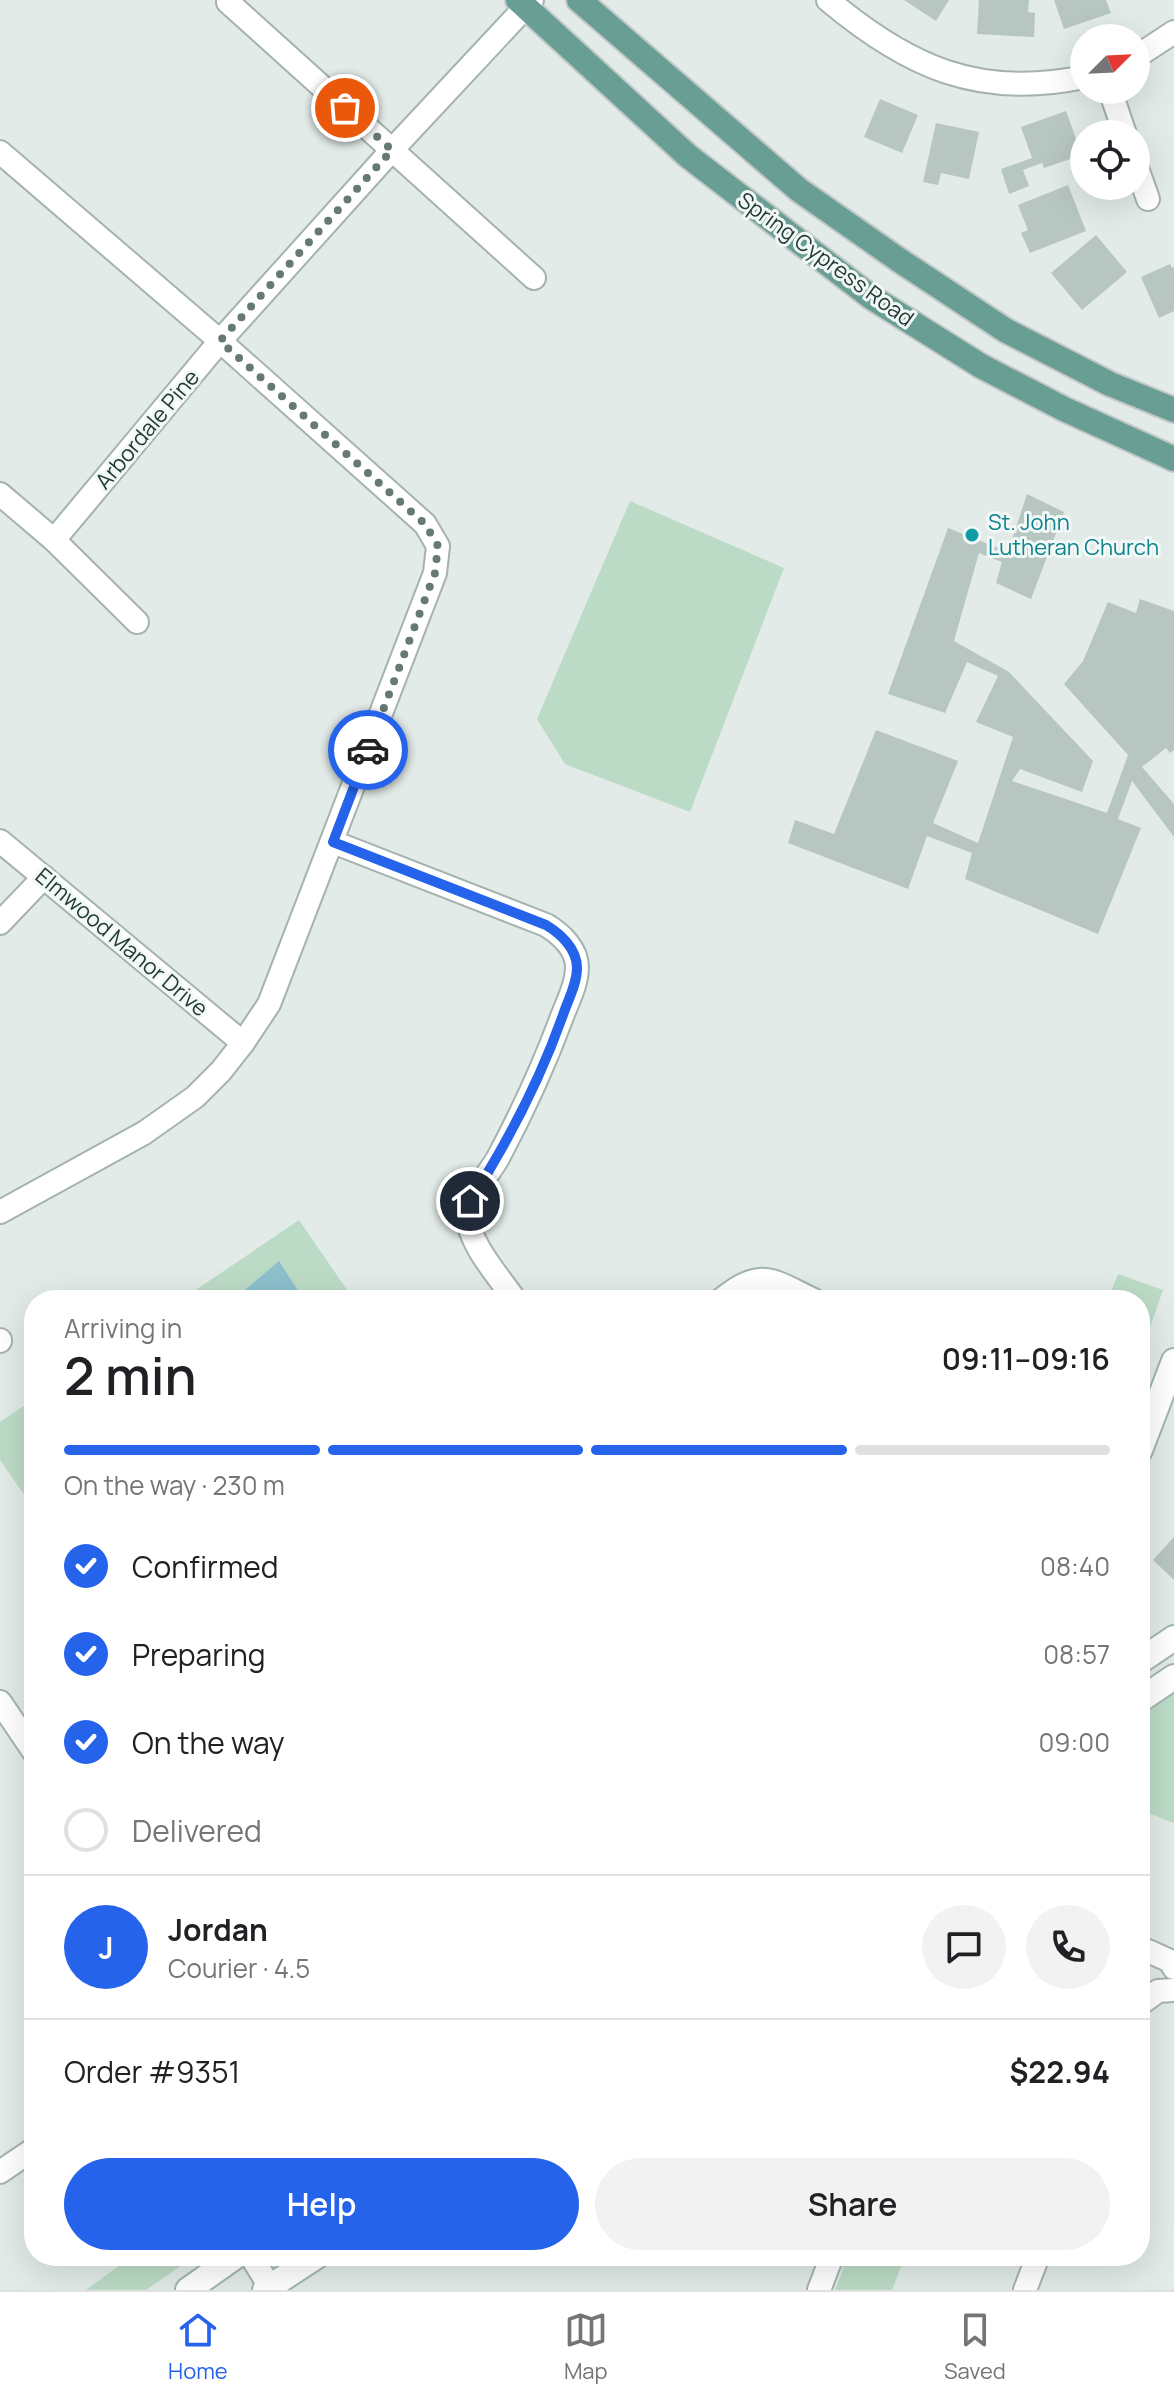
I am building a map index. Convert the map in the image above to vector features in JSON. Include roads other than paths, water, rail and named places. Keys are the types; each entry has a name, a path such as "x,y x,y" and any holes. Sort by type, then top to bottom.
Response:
{"main road":[{"name":"Spring Cypress Road","path":"579,0 799,190 1005,330 1110,384 1174,410"},
{"name":"Spring Cypress Road","path":"525,2 688,156 871,297 981,366 1064,409 1174,459"},
{"path":"773,222 799,190"},
{"path":"981,366 1005,330"},
{"path":"1150,1424 1174,1361"},
{"path":"1150,1654 1174,1638"},
{"path":"1150,1693 1174,1677"},
{"path":"188,2290 222,2266"},
{"path":"267,2288 301,2266"}],"street":[{"path":"828,0 864,30 910,58 967,78 1020,85 1070,79"},
{"path":"228,2 534,278"},
{"name":"Arbordale Pine","path":"54,540 220,341 525,2"},
{"path":"1150,48 1174,32"},
{"path":"0,152 220,341 425,524 438,546 435,573 269,1004 221,1071 195,1097 144,1133 0,1212"},
{"path":"0,494 54,540 137,622"},
{"name":"Elmwood Manor Drive","path":"0,841 243,1043"},
{"path":"333,842 546,925 558,932 573,953 577,966 574,984 551,1048 496,1161 470,1201 467,1214 476,1244 508,1290"},
{"path":"0,923 44,877"},
{"path":"734,1290 749,1279 771,1281 791,1290"},
{"path":"0,1702 24,1737"},
{"path":"1150,1952 1170,1961 1174,1968"},
{"path":"1150,1997 1158,1991 1174,1990"},
{"path":"0,2172 24,2156"},
{"path":"256,2266 267,2288"},
{"path":"819,2290 828,2266"},
{"path":"1025,2290 1034,2266"}],"water":[{"path":"279,1261 298,1290 245,1290"}],"place":[{"name":"St. John Lutheran Church","path":"972,535"}]}
